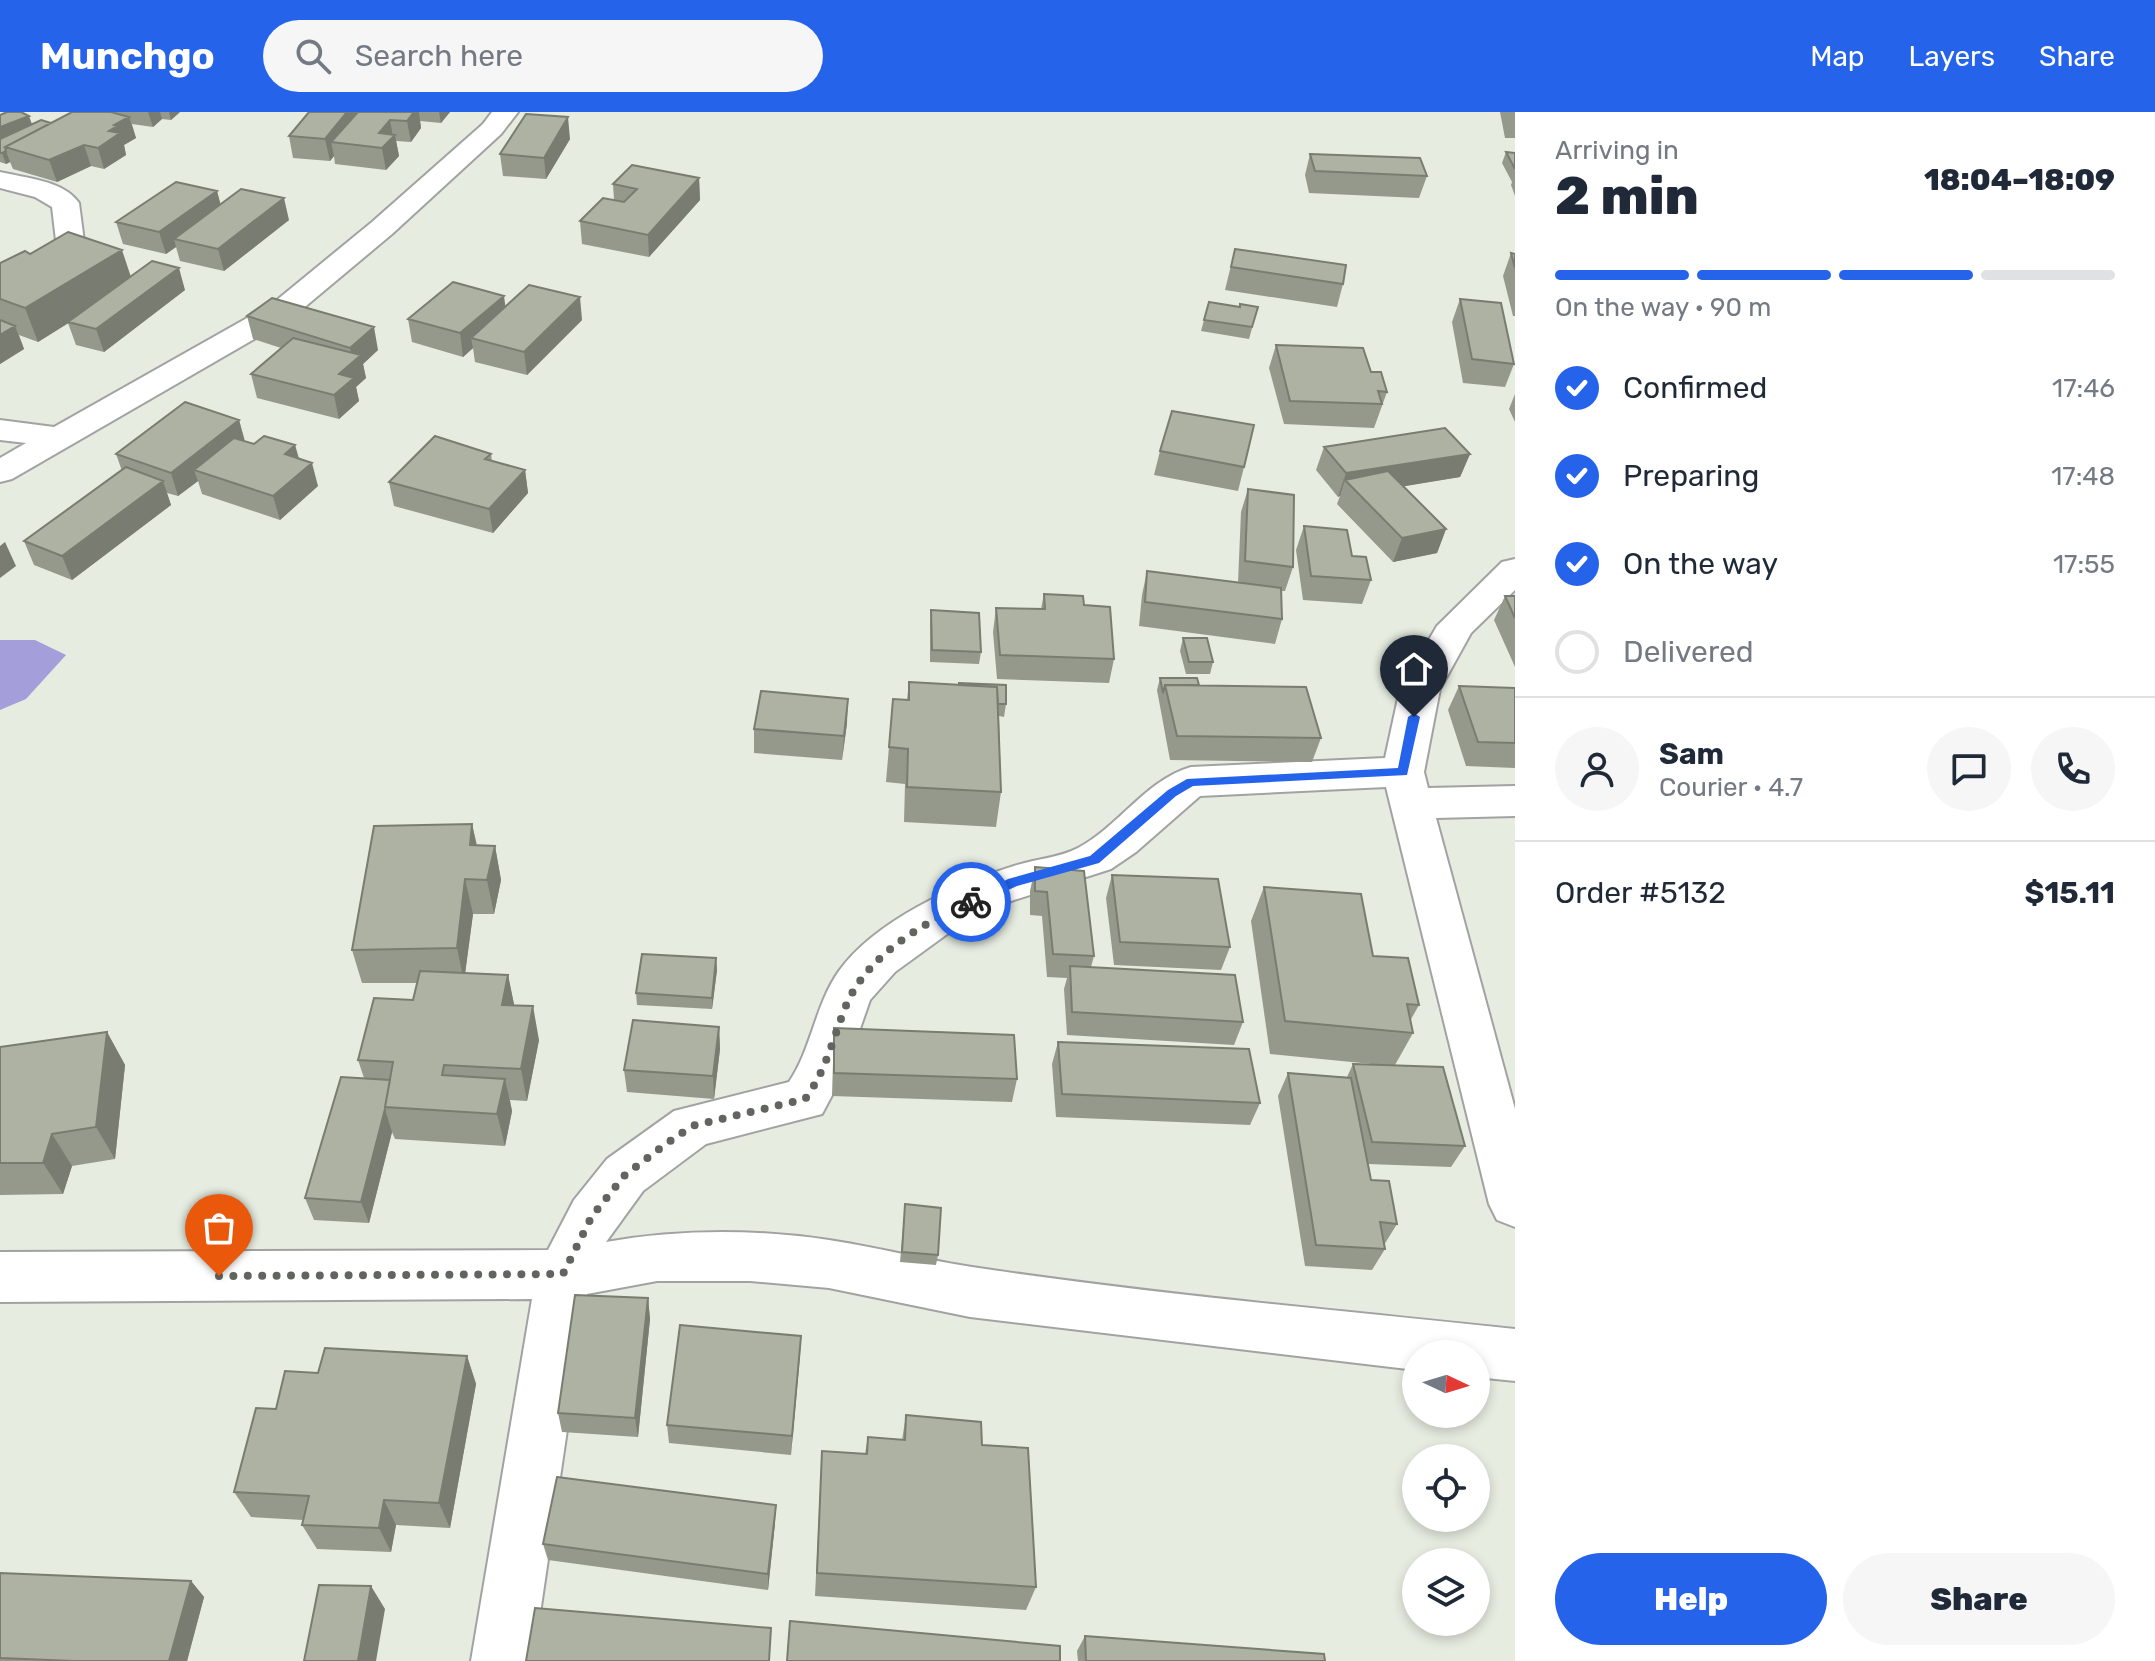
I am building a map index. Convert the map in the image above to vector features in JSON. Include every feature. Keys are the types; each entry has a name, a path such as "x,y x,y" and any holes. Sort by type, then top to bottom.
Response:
{"street":[{"path":"0,472 283,310 382,228 492,129 505,112"},
{"path":"0,180 45,191 65,203 72,257"},
{"path":"0,430 60,438"},
{"path":"1515,570 1456,626 1420,689 1408,788 1515,1204"},
{"path":"502,1661 563,1274 592,1216 625,1175 692,1126 805,1099 817,1084 861,976 888,950 956,908 1013,883 1094,860 1172,793 1191,782 1408,788 1515,801"},
{"path":"0,1277 563,1274 657,1257 750,1257 829,1264 970,1292 1074,1306 1515,1355"}],"shaded area":[{"path":"0,640 35,640 66,655 26,699 0,710"}],"building":[{"path":"21,112 29,116 0,127 0,115"},
{"path":"72,112 111,112 129,117 109,131 120,133 98,148 84,145 49,160 5,147"},
{"path":"309,112 347,112 325,139 289,136"},
{"path":"358,112 414,112 407,121 390,120 379,133 395,135 382,148 331,142"},
{"path":"526,114 568,117 544,158 500,154"},
{"path":"41,120 51,123 5,147 6,151 0,153 0,139"},
{"path":"1506,152 1515,153 1515,169"},
{"path":"1310,154 1420,158 1427,176 1315,171"},
{"path":"632,165 699,178 648,235 580,221 603,198 624,202 637,189 613,184"},
{"path":"176,182 217,191 159,232 116,222"},
{"path":"241,189 284,198 218,249 174,239"},
{"path":"68,232 122,250 25,308 0,299 0,263 25,251 30,254"},
{"path":"1235,249 1346,265 1343,284 1231,267"},
{"path":"152,261 179,268 96,329 68,322"},
{"path":"453,282 504,296 460,333 408,319"},
{"path":"529,285 580,297 524,352 471,338"},
{"path":"272,298 374,327 350,348 247,316"},
{"path":"1460,299 1501,303 1514,364 1472,359"},
{"path":"1209,302 1258,307 1252,327 1204,320"},
{"path":"0,320 15,326 0,335"},
{"path":"293,338 361,355 339,374 354,378 334,395 251,374"},
{"path":"1276,345 1363,348 1371,372 1381,372 1387,392 1378,391 1382,404 1290,401"},
{"path":"185,402 239,420 171,473 116,454"},
{"path":"1172,411 1254,425 1244,467 1160,451"},
{"path":"1445,428 1470,454 1346,473 1324,447"},
{"path":"264,436 295,445 285,454 312,463 273,496 194,470 234,438 254,444"},
{"path":"435,436 491,454 485,459 525,470 489,509 389,482"},
{"path":"126,467 163,481 62,556 24,541"},
{"path":"1388,471 1446,529 1402,538 1345,480"},
{"path":"1248,489 1294,495 1293,567 1245,561"},
{"path":"1304,526 1347,530 1352,556 1366,557 1371,580 1311,576"},
{"path":"1147,571 1281,588 1282,619 1145,602"},
{"path":"1044,594 1083,596 1084,605 1110,607 1114,659 1000,655 996,608 1045,609"},
{"path":"1505,596 1515,596 1515,618"},
{"path":"931,610 979,613 981,652 932,650"},
{"path":"1183,638 1207,638 1213,662 1189,662"},
{"path":"1160,678 1197,678 1199,685 1165,685 1163,693"},
{"path":"909,682 997,687 1001,792 907,787 908,749 889,747 893,699 909,700"},
{"path":"959,683 1006,685 1006,704 998,704 997,687"},
{"path":"1165,685 1306,687 1321,738 1177,736"},
{"path":"1459,686 1515,688 1515,743 1478,742"},
{"path":"761,691 848,699 844,736 754,729"},
{"path":"472,824 470,845 495,846 487,880 465,879 457,948 352,950 374,826"},
{"path":"1035,867 1084,871 1094,956 1053,954 1047,892 1035,891"},
{"path":"1112,875 1218,879 1230,947 1120,942"},
{"path":"1264,887 1361,894 1373,956 1408,958 1419,1005 1407,1004 1413,1033 1285,1021"},
{"path":"642,954 716,958 712,998 636,993"},
{"path":"1070,966 1235,975 1243,1022 1072,1012"},
{"path":"420,971 508,975 502,1005 533,1006 521,1069 444,1065 442,1075 505,1079 497,1114 385,1107 393,1062 358,1060 374,998 413,1000"},
{"path":"633,1020 719,1027 713,1076 624,1070"},
{"path":"834,1028 1014,1035 1017,1079 834,1073"},
{"path":"107,1032 96,1127 52,1134 43,1163 0,1163 0,1047"},
{"path":"1058,1042 1249,1049 1260,1103 1062,1094"},
{"path":"1353,1064 1443,1067 1465,1146 1372,1142"},
{"path":"1288,1073 1351,1078 1371,1180 1389,1181 1397,1224 1380,1222 1385,1249 1316,1245"},
{"path":"341,1077 390,1080 361,1202 305,1198"},
{"path":"905,1204 941,1208 938,1255 902,1252"},
{"path":"575,1295 648,1298 635,1418 558,1413"},
{"path":"680,1325 801,1336 792,1436 667,1425"},
{"path":"325,1348 467,1356 439,1503 384,1500 379,1528 302,1525 309,1496 234,1492 256,1408 276,1409 285,1371 318,1373"},
{"path":"906,1415 981,1422 982,1445 1028,1448 1036,1587 817,1573 822,1451 867,1454 868,1437 905,1440"},
{"path":"557,1477 776,1505 768,1574 543,1544"},
{"path":"0,1573 191,1581 169,1661 0,1658"},
{"path":"319,1585 371,1586 358,1661 304,1661"},
{"path":"535,1608 771,1628 769,1661 526,1661"},
{"path":"790,1621 1060,1646 1060,1661 787,1661"},
{"path":"1085,1636 1324,1654 1325,1661 1086,1661"}],"way so far":[{"path":"219,1276 563,1274 592,1216 625,1175 666,1144 692,1126 805,1099 817,1084 861,976 888,950 971,902"}],"route":[{"path":"971,902 1013,883 1094,860 1172,793 1191,782 1212,778 1403,772 1414,717"}]}
